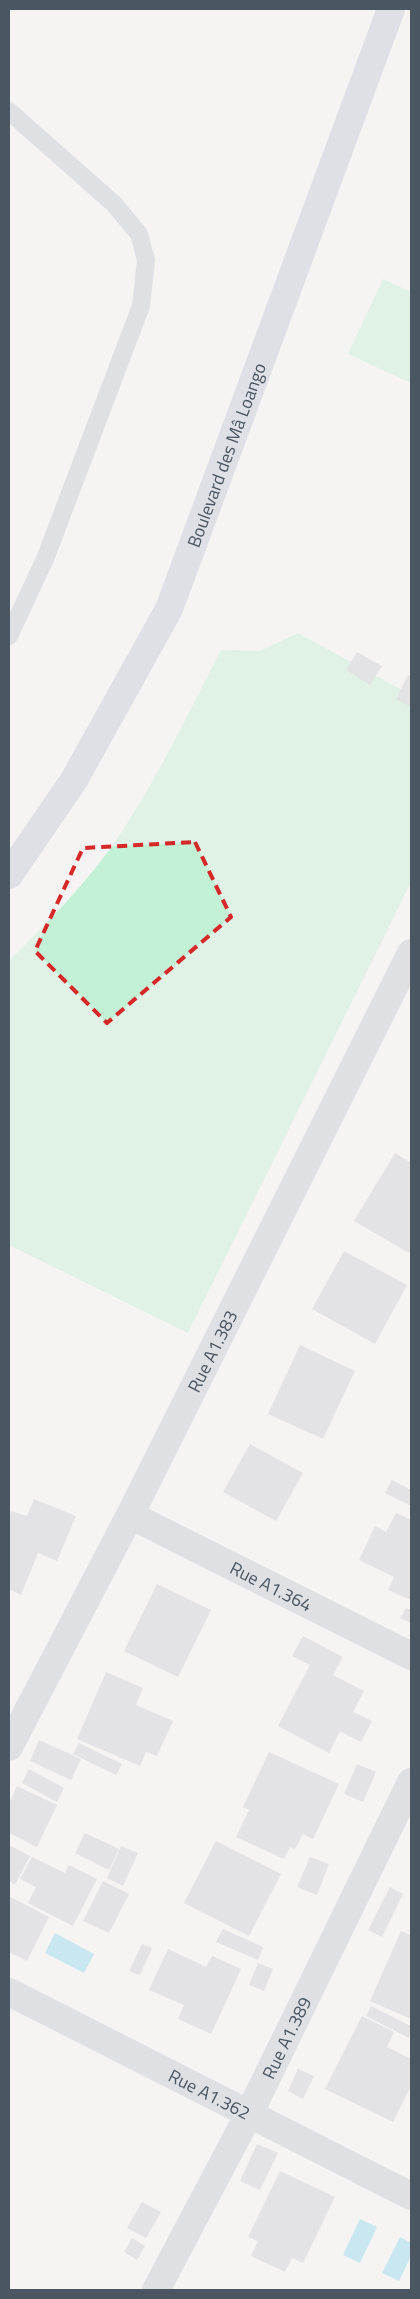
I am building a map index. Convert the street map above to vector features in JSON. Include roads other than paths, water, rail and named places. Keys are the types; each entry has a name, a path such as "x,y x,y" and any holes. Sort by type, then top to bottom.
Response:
{"street":[{"name":"Boulevard des Mâ Loango","path":"9,875 74,780 169,608 391,9"},
{"name":"Rue A1.383","path":"9,1747 130,1515 411,953"},
{"name":"Rue A1.364","path":"130,1515 411,1656"},
{"name":"Rue A1.389","path":"156,2290 249,2114 411,1782"},
{"name":"Rue A1.362","path":"9,1992 411,2196"}],"lane":[{"path":"9,111 114,204 139,234 146,260 141,306 45,559 9,636"}],"water":[{"path":"55,1933 94,1954 84,1973 45,1953"},
{"path":"360,2219 377,2227 360,2263 343,2255"},
{"path":"400,2237 411,2243 411,2256 399,2281 382,2273"}]}
